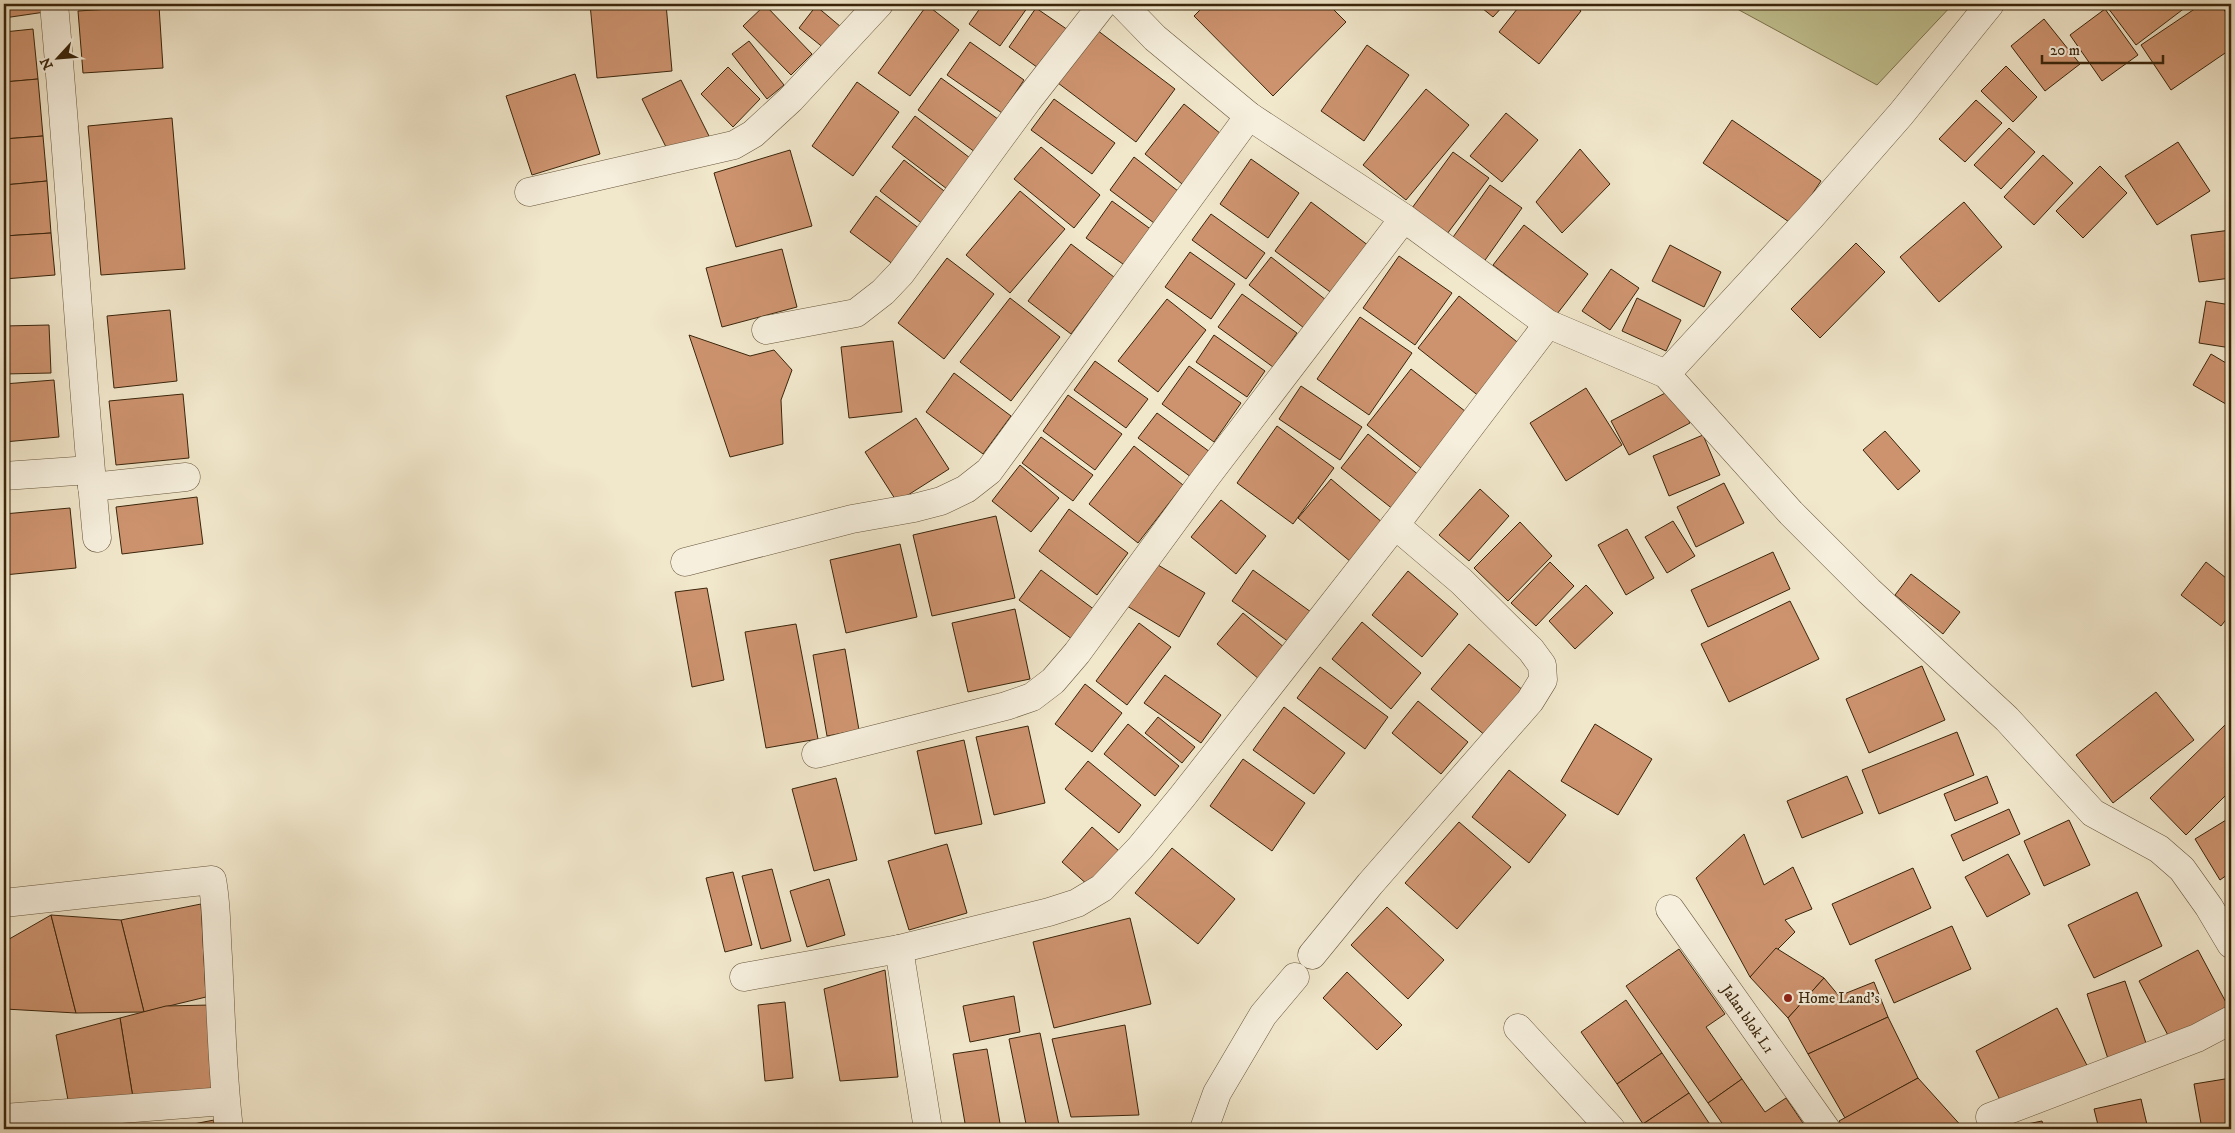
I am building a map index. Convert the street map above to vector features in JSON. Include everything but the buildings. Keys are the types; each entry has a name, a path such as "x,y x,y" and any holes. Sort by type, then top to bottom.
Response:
{"street":[{"path":"54,4 68,156 91,479 97,538"},
{"path":"529,192 734,145 753,134 790,99 879,4"},
{"path":"766,330 856,313 884,292 901,273 1028,100 1103,4"},
{"path":"1122,4 1155,38 1248,116 1404,218 1548,324 1666,374 1791,513 1869,591 2007,719 2093,813 2159,849 2182,869 2209,907 2231,944"},
{"path":"1666,374 1829,196 1901,114 1990,4"},
{"path":"685,562 852,519 914,508 941,501 966,489 989,471 1248,116"},
{"path":"816,754 1006,706 1032,697 1053,681 1077,653 1206,477 1404,218"},
{"path":"744,978 899,949 1049,912 1077,902 1102,888 1140,848 1182,797 1395,525 1548,324"},
{"path":"4,476 91,479 186,477"},
{"path":"1312,955 1370,884 1530,702 1543,680 1542,665 1531,650 1460,581 1395,525"},
{"path":"4,903 212,880 217,904 225,1101 229,1129"},
{"name":"Jalan blok L1","path":"1670,909 1826,1129"},
{"path":"899,949 928,1129"},
{"path":"1204,1129 1217,1093 1263,1015 1295,978"},
{"path":"1990,1117 2189,1042 2231,1020"},
{"path":"1518,1028 1611,1129"},
{"path":"4,1118 225,1101"}],"green space":[{"path":"1728,4 1953,4 1877,85"}],"place":[{"name":"Home Land's","path":"1788,998"}]}
